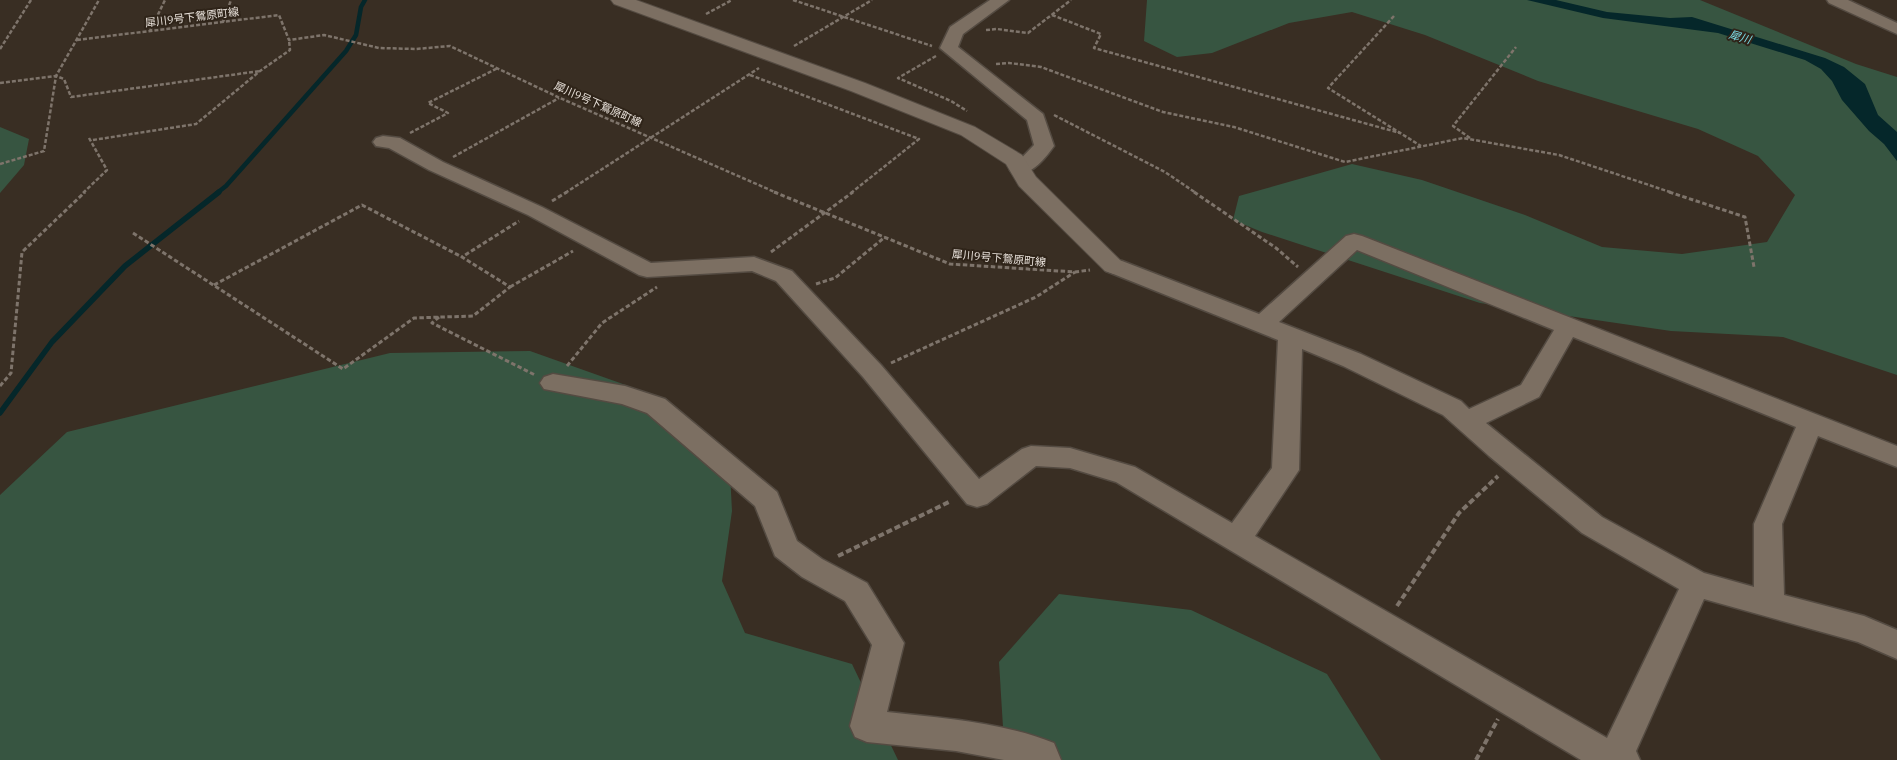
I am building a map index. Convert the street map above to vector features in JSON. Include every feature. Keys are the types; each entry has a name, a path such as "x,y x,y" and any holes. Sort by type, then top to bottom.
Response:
{"street":[{"path":"620,0 858,87 968,131 1014,160 1027,181 1114,266 1290,335 1396,380 1452,408 1513,462 1592,525 1696,584 1864,630 1897,644"},
{"path":"1001,0 956,31 950,48 1036,118 1044,146 1020,170"},
{"path":"1835,0 1897,29"},
{"path":"388,142 535,211 647,270 754,264 784,276 872,371 977,496 1031,456 1070,458 1125,474 1599,752 1620,759 1696,584"},
{"path":"1263,324 1354,241 1897,457"},
{"path":"1466,421 1530,391 1568,326"},
{"path":"1236,540 1285,470 1290,335"},
{"path":"553,383 625,395 656,406 767,500 785,548 812,568 856,592 888,643 867,726 969,736 1023,748 1042,755 1044,760"},
{"path":"1769,604 1768,524 1811,423"}],"path":[{"path":"0,49 31,0"},
{"path":"0,164 44,151 56,76 99,0"},
{"path":"150,31 166,0"},
{"path":"222,22 231,0"},
{"path":"686,24 732,0"},
{"path":"793,0 939,48 950,48"},
{"path":"462,257 653,138 749,74 872,0"},
{"path":"982,31 997,29 1028,34 1070,0"},
{"path":"1052,14 1101,34 1094,48 1400,133"},
{"name":"犀川9号下鴛原町線","path":"77,40 279,15 289,40 324,36 379,48 416,49 450,46 499,67 560,98 826,213 950,264 1075,272 1114,266"},
{"path":"1394,16 1328,88 1421,146"},
{"path":"93,140 196,124 260,71 290,50 289,40"},
{"path":"1472,139 1453,126 1516,47"},
{"path":"950,48 898,78 952,101 968,112"},
{"path":"971,66 1009,63 1041,67 1163,112 1234,127 1345,162 1463,138 1559,155 1745,218 1754,267"},
{"path":"388,142 448,113 428,103 499,67"},
{"path":"0,83 56,76 64,79 71,97 260,71"},
{"path":"749,74 919,139 826,213 754,264"},
{"path":"436,166 560,98"},
{"path":"1034,116 1057,115 1165,172 1276,248 1312,278"},
{"path":"0,386 11,373 22,252 107,170 88,138"},
{"path":"214,285 362,205 462,257 510,287"},
{"path":"133,233 342,369 414,318 473,316 510,287 590,240"},
{"path":"796,289 835,278 885,237"},
{"path":"872,371 1036,297 1075,272"},
{"path":"439,317 432,323 553,383 602,323 664,284"},
{"path":"1384,626 1459,512 1513,462"},
{"path":"812,568 972,491"},
{"path":"1476,760 1509,699"}],"green space":[{"path":"1147,0 1700,0 1856,64 1897,77 1897,375 1783,337 1671,331 1480,303 1262,232 1233,220 1239,196 1352,164 1422,180 1525,215 1602,247 1682,254 1767,242 1795,195 1758,156 1698,129 1538,81 1425,35 1352,12 1289,23 1212,53 1177,57 1144,41"},
{"path":"0,127 29,139 24,165 0,193"},
{"path":"530,351 637,389 729,453 732,511 722,581 745,633 852,664 898,760 0,760 0,495 67,432 390,353"},
{"path":"1059,594 1191,610 1327,674 1381,760 1005,760 999,662"}],"water":[{"name":"犀川","path":"1527,0 1556,0 1607,12 1670,18 1692,17 1825,58 1844,67 1865,84 1878,115 1897,132 1897,161 1884,144 1869,131 1842,100 1832,81 1821,69 1805,60 1718,33 1603,18"}],"waterway":[{"path":"217,193 226,186 346,51 356,35 361,7 365,0"},
{"path":"0,413 52,342 125,266 219,192"}]}
